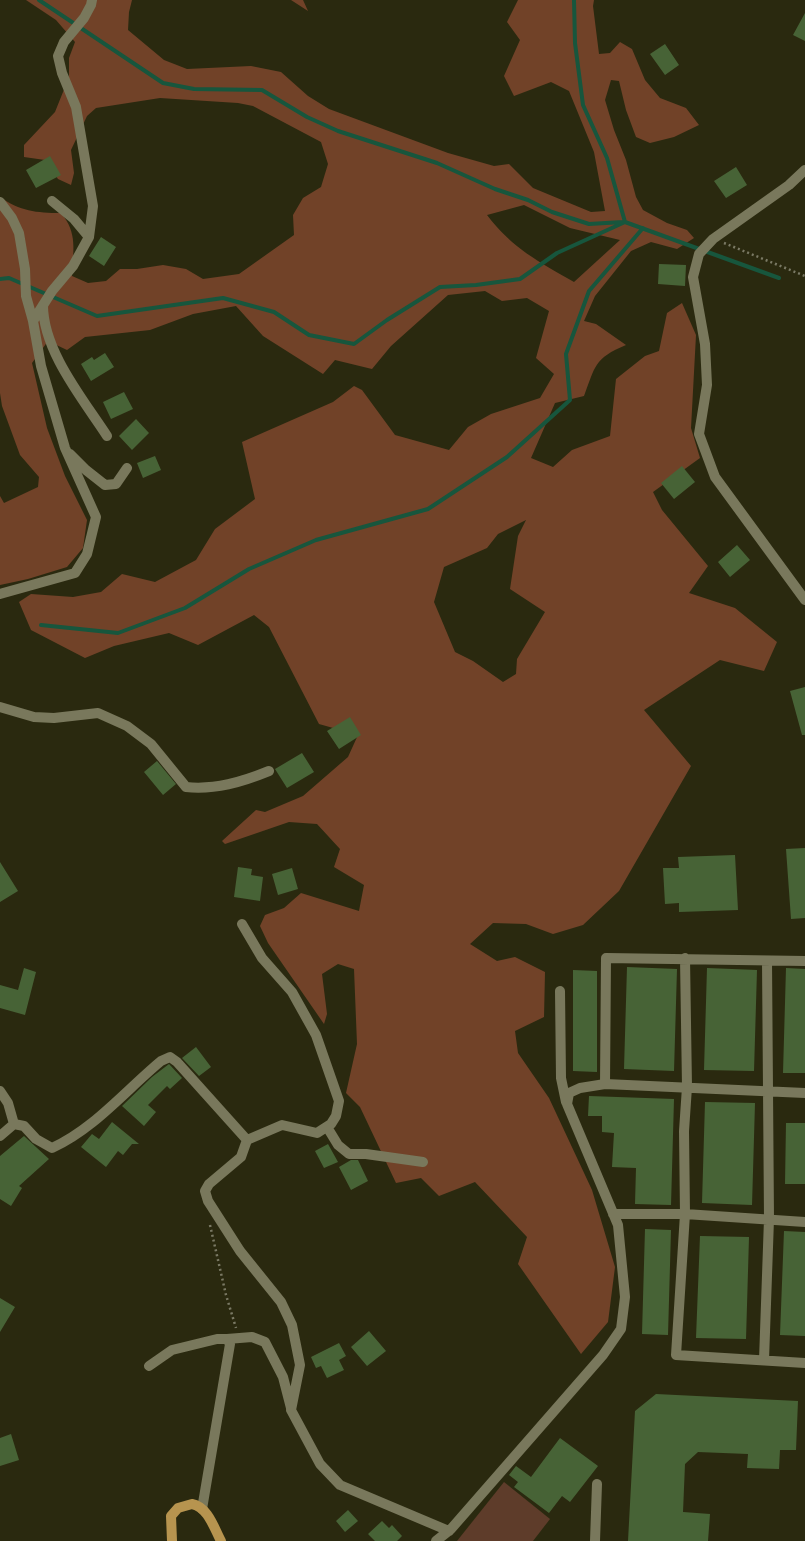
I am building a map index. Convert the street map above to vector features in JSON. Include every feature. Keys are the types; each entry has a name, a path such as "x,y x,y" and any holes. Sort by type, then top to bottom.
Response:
{"main road":[{"path":"172,1541 171,1516 184,1505 192,1504 202,1509 210,1519 221,1541"}],"street":[{"path":"33,321 52,291 73,266 89,237 93,206 76,107 62,73 58,56 64,42 84,18 92,0"},
{"path":"805,170 789,185 713,239 699,254 693,277 705,344 707,386 699,434 715,477 805,600"},
{"path":"52,201 74,219 89,237"},
{"path":"0,202 12,218 19,233 25,269 26,296 33,321 41,366 65,448 96,517 87,554 74,573 0,594"},
{"path":"43,305 43,320 56,357 107,436"},
{"path":"65,448 86,470 105,485 116,484 127,468"},
{"path":"0,707 34,717 62,717 98,713 127,726 151,744 186,787 204,789 240,782 269,771"},
{"path":"242,924 262,958 292,992 316,1035 339,1101 336,1116 327,1126 317,1133 282,1125 247,1140 241,1157 209,1184 205,1191 208,1201 240,1251 281,1302 292,1325 300,1365 291,1410"},
{"path":"605,1084 606,958 805,961"},
{"path":"685,958 687,1087 684,1131 685,1214 676,1355 805,1363"},
{"path":"764,1360 769,1219 767,961"},
{"path":"436,1541 449,1531 603,1355 621,1329 625,1297 618,1225 567,1104 561,1078 560,991"},
{"path":"14,1124 24,1126 36,1139 52,1148 57,1146 67,1141 89,1125 161,1061 170,1057 177,1062 247,1140"},
{"path":"567,1104 569,1093 580,1088 605,1084 805,1093"},
{"path":"0,1091 8,1104 14,1124"},
{"path":"0,1136 14,1124"},
{"path":"327,1126 338,1145 349,1154 366,1154 423,1162"},
{"path":"613,1214 685,1214 805,1222"},
{"path":"149,1366 172,1350 217,1339 252,1337 265,1342 283,1378 291,1410 320,1464 340,1485 449,1531"},
{"path":"202,1509 230,1344 227,1339"},
{"path":"595,1541 597,1484"}],"path":[{"path":"713,239 805,276"},
{"path":"210,1220 226,1295 239,1338"}],"shaded area":[{"path":"26,0 132,0 129,12 128,30 164,60 187,69 251,66 281,72 308,96 329,109 448,153 494,166 509,164 533,188 591,212 605,211 594,152 569,91 551,82 514,96 504,76 520,40 507,22 518,0 594,0 593,6 599,54 610,53 620,42 632,49 645,80 660,98 686,108 699,125 674,137 650,143 636,137 626,110 619,81 611,80 605,100 614,130 626,160 636,197 643,210 667,223 687,230 694,238 677,249 651,242 631,251 595,296 584,321 596,324 626,345 607,354 597,364 584,396 555,403 531,458 553,467 572,450 610,436 616,379 645,356 659,351 667,313 682,303 696,335 691,428 700,458 653,492 662,510 708,566 689,593 735,608 777,642 764,671 720,660 644,710 691,766 619,891 583,925 553,934 526,924 493,923 470,944 497,961 515,957 545,972 544,1017 515,1031 518,1053 549,1098 592,1190 615,1267 608,1322 581,1354 518,1264 527,1237 475,1182 439,1196 421,1178 396,1183 360,1107 346,1093 357,1044 354,969 338,964 322,974 327,1014 324,1024 268,943 260,926 265,915 284,908 301,893 359,911 364,885 334,867 340,849 317,824 289,822 225,844 222,841 256,810 265,812 303,796 348,757 358,735 319,724 269,627 254,615 198,645 169,633 114,646 85,658 31,630 19,602 31,594 73,597 101,592 122,574 155,582 196,560 215,529 255,499 242,442 333,402 354,386 362,390 395,435 449,450 468,427 491,414 540,398 554,374 536,358 549,311 527,298 502,301 485,291 448,295 391,346 372,369 335,360 323,374 263,336 236,306 193,314 150,330 85,337 67,350 48,341 32,363 47,428 65,476 87,520 83,548 67,567 28,579 0,585 0,496 4,503 38,487 39,477 20,455 2,406 0,393 0,197 21,208 61,213 70,228 72,235 72,276 88,283 106,281 120,269 137,269 163,265 186,269 203,279 239,274 294,235 293,215 303,198 321,187 328,164 321,142 253,106 238,103 160,98 96,108 87,116 71,150 74,173 71,185 58,179 45,160 24,157 24,145 55,112 69,77 69,58 75,42 56,20","holes":["524,205 570,228 620,240 574,282 538,261 516,245 496,227 487,215","526,520 518,536 510,589 545,612 517,659 516,674 503,682 473,661 455,652 434,602 444,567 487,548 498,534"]},
{"path":"291,0 303,0 308,11"},
{"path":"504,1482 550,1519 533,1541 457,1541"}],"building":[{"path":"805,13 805,41 793,35"},
{"path":"665,44 679,65 665,75 650,54"},
{"path":"50,156 61,175 36,188 26,170"},
{"path":"736,167 747,185 726,198 714,181"},
{"path":"101,237 116,247 104,266 89,256"},
{"path":"659,264 686,265 685,286 658,284"},
{"path":"105,353 114,367 91,381 81,364 92,357 94,360"},
{"path":"124,392 133,409 111,419 103,402"},
{"path":"136,419 149,433 132,450 119,436"},
{"path":"155,456 161,470 143,478 137,463"},
{"path":"682,466 695,482 674,499 661,483"},
{"path":"737,545 750,560 730,577 718,562"},
{"path":"805,687 805,735 802,735 790,691"},
{"path":"350,717 361,735 339,749 327,731"},
{"path":"302,753 314,772 287,788 275,769"},
{"path":"157,761 176,784 163,795 144,772"},
{"path":"805,848 805,918 791,919 786,849"},
{"path":"735,855 738,910 679,912 679,903 665,904 663,868 679,868 678,857"},
{"path":"0,862 18,891 0,902"},
{"path":"238,867 252,869 251,875 263,877 260,901 234,897"},
{"path":"292,868 298,889 278,895 272,874"},
{"path":"627,967 677,969 674,1071 624,1069"},
{"path":"24,968 36,972 25,1015 0,1008 0,985 18,990"},
{"path":"707,968 757,970 754,1071 704,1070"},
{"path":"786,968 805,969 805,1073 783,1073"},
{"path":"573,970 597,971 597,1072 573,1071"},
{"path":"196,1047 211,1067 199,1076 182,1058"},
{"path":"169,1064 182,1078 170,1089 167,1086 148,1105 156,1112 144,1126 122,1106 152,1077"},
{"path":"589,1096 674,1099 671,1205 635,1204 636,1168 612,1167 614,1133 602,1132 602,1116 588,1116"},
{"path":"705,1102 755,1103 752,1205 702,1203"},
{"path":"112,1122 139,1144 132,1144 123,1155 118,1151 106,1167 81,1147 92,1134 99,1139"},
{"path":"786,1123 805,1123 805,1184 785,1184"},
{"path":"24,1136 49,1159 19,1186 22,1188 11,1206 0,1199 0,1156"},
{"path":"328,1144 338,1162 324,1168 315,1151"},
{"path":"351,1160 358,1160 368,1181 351,1190 339,1167"},
{"path":"645,1229 671,1230 668,1335 642,1334"},
{"path":"784,1231 805,1232 805,1336 780,1335"},
{"path":"700,1236 749,1237 746,1339 696,1338"},
{"path":"0,1298 15,1307 0,1332"},
{"path":"369,1331 386,1351 367,1366 351,1347"},
{"path":"339,1343 346,1356 339,1360 344,1370 327,1378 321,1366 316,1368 311,1357"},
{"path":"656,1394 798,1401 796,1450 780,1450 779,1469 747,1468 748,1454 698,1452 685,1464 683,1512 710,1514 708,1541 628,1541 635,1411"},
{"path":"11,1434 19,1460 0,1466 0,1438"},
{"path":"560,1438 598,1466 570,1502 562,1496 549,1513 514,1487 518,1482 509,1475 516,1466 531,1477"},
{"path":"348,1510 358,1521 345,1532 336,1521"},
{"path":"382,1521 389,1528 392,1525 402,1536 397,1541 375,1541 368,1534"}],"waterway":[{"path":"39,0 163,83 194,89 262,90 307,117 338,131 437,163 495,189 528,200 552,212 589,224 623,222"},
{"path":"574,0 575,43 583,105 607,158 625,222 779,278"},
{"path":"0,279 9,278 97,316 223,298 274,312 309,335 354,344 387,320 440,287 476,285 520,279 557,253 625,222"},
{"path":"41,625 118,633 185,608 249,569 316,540 428,509 507,457 570,400 566,354 589,291 643,228"}]}
